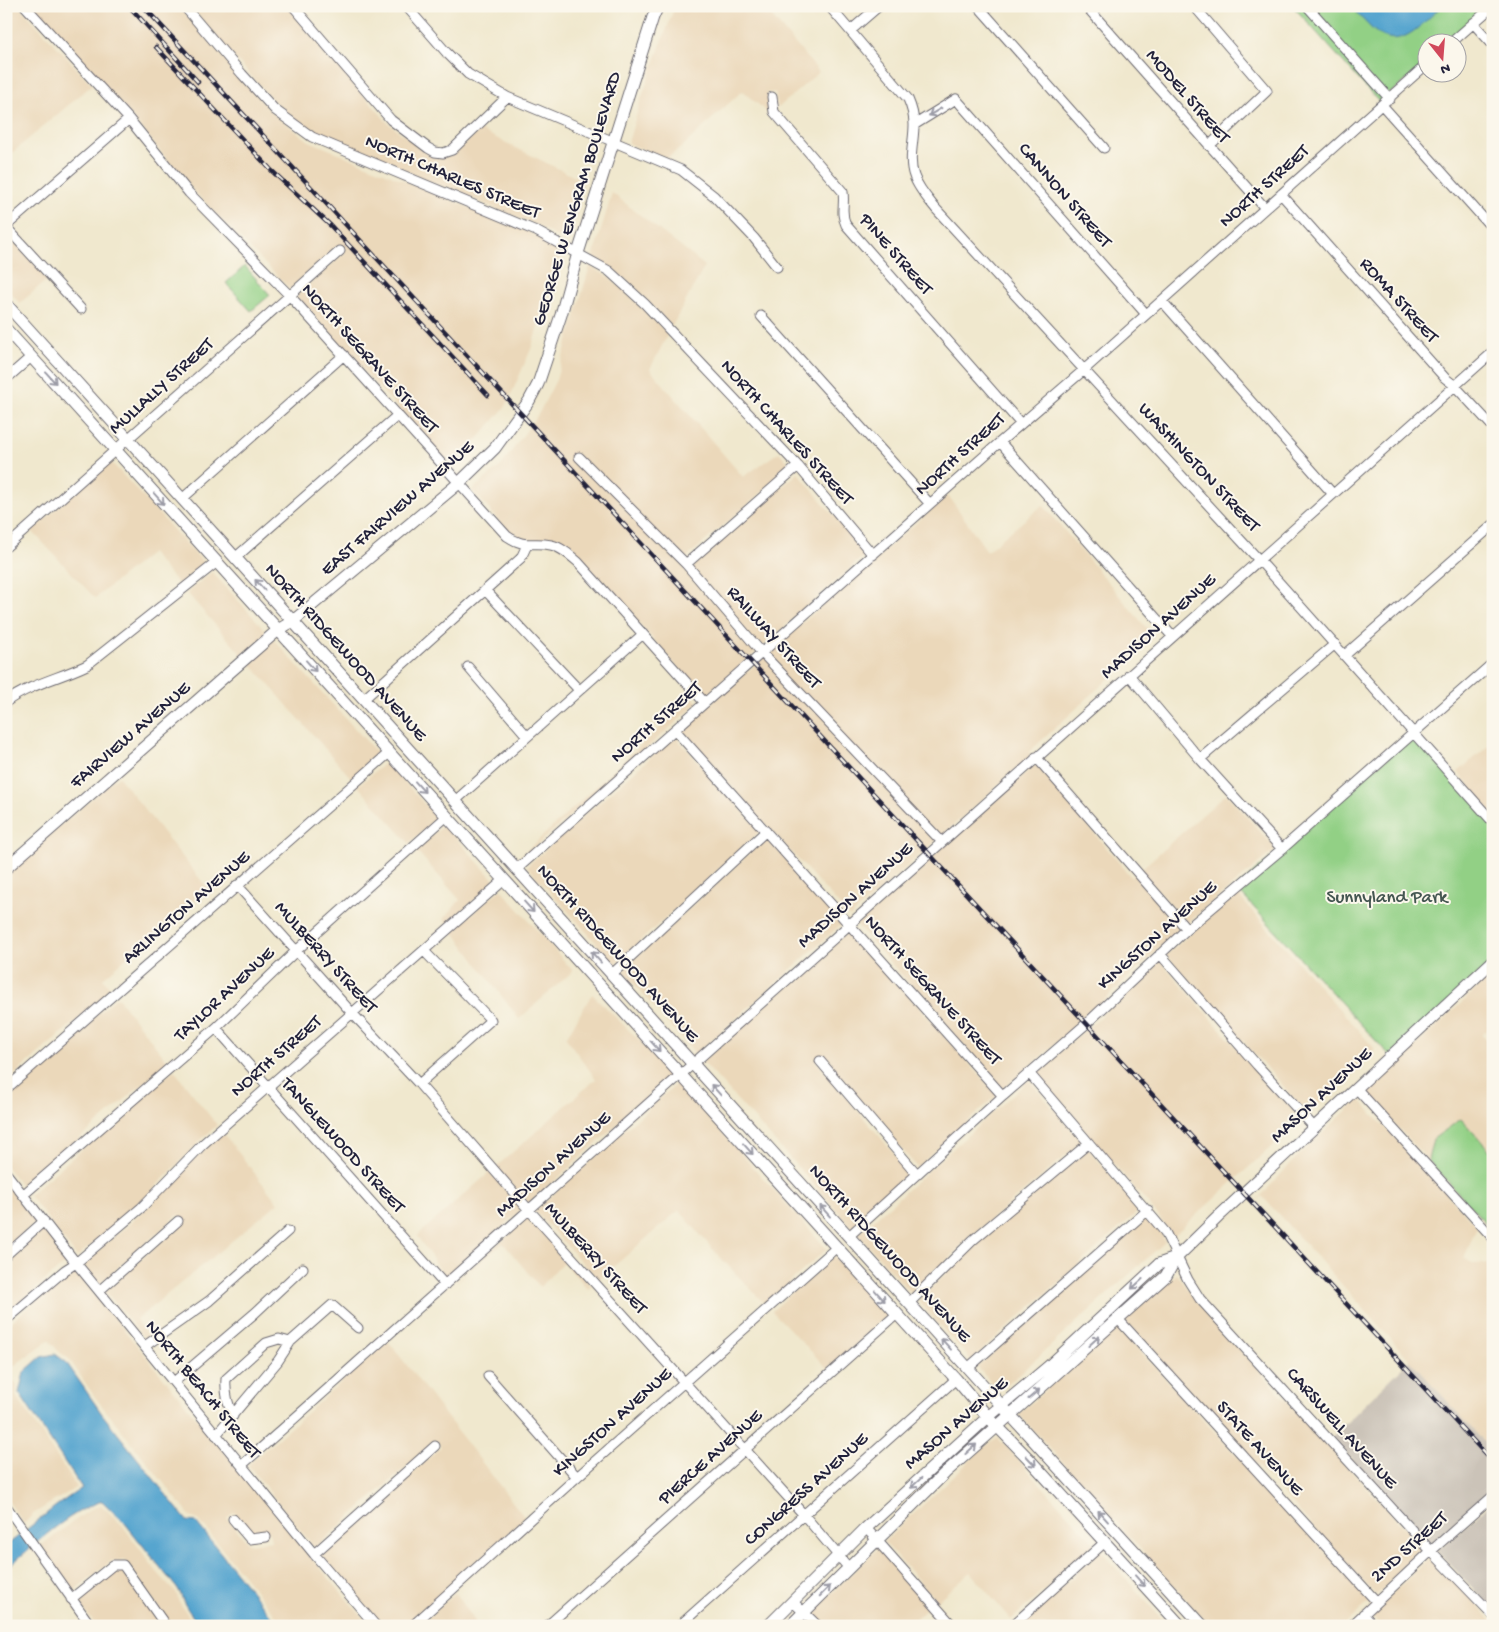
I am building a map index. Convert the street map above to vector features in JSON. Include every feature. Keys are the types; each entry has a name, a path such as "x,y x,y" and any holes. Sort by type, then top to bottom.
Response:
{"main road":[{"name":"GEORGE W ENGRAM BOULEVARD","path":"529,401 538,384 561,315 578,253 658,6"},
{"name":"NORTH RIDGEWOOD AVENUE","path":"6,304 1006,1411 1203,1626"},
{"name":"NORTH RIDGEWOOD AVENUE","path":"6,329 956,1379 992,1422 1181,1626"},
{"name":"EAST FAIRVIEW AVENUE","path":"278,630 293,621 459,482 495,448 529,401"},
{"name":"FAIRVIEW AVENUE","path":"6,868 278,630"},
{"path":"389,752 400,751 414,756"},
{"name":"MASON AVENUE","path":"768,1626 866,1528 1118,1319 1168,1274 1176,1258 1493,961"},
{"name":"MASON AVENUE","path":"1006,1411 1049,1366 1159,1264 1176,1258"},
{"name":"MASON AVENUE","path":"790,1626 945,1473 992,1422"}],"street":[{"name":"NORTH SEGRAVE STREET","path":"25,6 128,119 189,193 290,296 507,536 516,542 528,545 550,545 565,551 578,562 705,703"},
{"name":"NORTH CHARLES STREET","path":"184,6 275,110 312,137 536,231 609,272 640,299 798,466 873,555"},
{"path":"293,6 391,120 436,152 443,153 452,150 507,97"},
{"path":"406,6 468,74 507,97 681,170 714,196 754,238 777,267"},
{"name":"WASHINGTON STREET","path":"829,6 908,99 913,110 914,125 911,159 914,176 923,193 936,209 1259,560 1493,822"},
{"path":"850,30 879,6"},
{"path":"978,6 1104,148"},
{"name":"MODEL STREET","path":"1086,6 1265,208"},
{"path":"1194,6 1267,91 1209,146"},
{"path":"1307,6 1493,229"},
{"path":"1463,32 1493,6"},
{"path":"1473,23 1493,45"},
{"name":"NORTH STREET","path":"517,869 1416,75"},
{"name":"PINE STREET","path":"772,97 774,112 842,192 844,204 841,215 846,225 1021,424"},
{"name":"CANNON STREET","path":"914,125 956,100 1146,314"},
{"path":"81,309 6,226 128,119"},
{"name":"ROMA STREET","path":"1281,194 1445,378 1454,385 1493,427"},
{"name":"MULLALLY STREET","path":"6,547 340,251"},
{"path":"1162,301 1332,493"},
{"path":"761,316 930,504"},
{"name":"MADISON AVENUE","path":"242,1465 1332,493 1493,352"},
{"path":"182,499 344,355"},
{"path":"6,379 31,357"},
{"path":"235,558 398,415"},
{"path":"1000,442 1172,636"},
{"name":"RAILWAY STREET","path":"579,457 686,564 762,653 941,841"},
{"path":"686,564 798,466"},
{"path":"1345,655 1493,525"},
{"path":"364,699 521,558 528,545"},
{"path":"6,702 29,688 87,665 217,562"},
{"path":"485,590 579,690"},
{"path":"455,801 643,634"},
{"path":"1200,759 1335,644"},
{"name":"KINGSTON AVENUE","path":"849,1236 1003,1096 1086,1024 1187,929 1282,849 1493,663"},
{"path":"468,667 527,736"},
{"path":"1129,675 1200,759 1282,849"},
{"name":"NORTH SEGRAVE STREET","path":"675,730 850,923 1003,1096"},
{"name":"ARLINGTON AVENUE","path":"6,1088 389,752"},
{"path":"1036,757 1187,929"},
{"name":"TAYLOR AVENUE","path":"23,1194 216,1028 296,951 446,816"},
{"path":"612,974 766,831"},
{"name":"NORTH STREET","path":"6,1320 65,1270 76,1264 141,1208 203,1144 504,880"},
{"name":"MULBERRY STREET","path":"237,885 352,1013 419,1084 529,1210 804,1515 848,1567"},
{"path":"419,1084 491,1020 424,951"},
{"path":"1160,954 1314,1127"},
{"name":"TANGLEWOOD STREET","path":"216,1028 445,1285"},
{"path":"820,1061 917,1174"},
{"name":"CARSWELL AVENUE","path":"1029,1073 1165,1232 1176,1258 1200,1299 1431,1551 1493,1615"},
{"path":"1356,1088 1493,1238"},
{"path":"909,1303 973,1240 1089,1143"},
{"name":"NORTH BEACH STREET","path":"6,1173 76,1264 314,1554 376,1626"},
{"path":"968,1368 1148,1210"},
{"path":"6,1254 44,1221"},
{"path":"99,1291 178,1221"},
{"path":"145,1346 209,1301 288,1231"},
{"name":"KINGSTON AVENUE","path":"412,1626 836,1247"},
{"path":"174,1382 255,1313 303,1268"},
{"path":"216,1435 278,1361 291,1341 332,1305 358,1328"},
{"name":"PIERCE AVENUE","path":"547,1626 897,1314"},
{"name":"STATE AVENUE","path":"1118,1319 1376,1601"},
{"path":"233,1416 227,1402 225,1391 226,1379 266,1343 279,1339 291,1341"},
{"path":"488,1376 577,1477"},
{"name":"CONGRESS AVENUE","path":"679,1626 956,1379"},
{"path":"314,1554 435,1446"},
{"name":"2ND STREET","path":"1351,1626 1376,1601 1493,1496"},
{"path":"6,1506 90,1626"},
{"path":"233,1519 250,1539 266,1537"},
{"path":"866,1528 953,1626"},
{"path":"1013,1625 1104,1542"},
{"path":"71,1599 114,1565 123,1565 166,1626"},
{"path":"793,1602 818,1626"},
{"path":"1363,1614 1374,1626"}],"shaded area":[{"path":"13,6 19,6 92,85 6,158 6,15"},
{"path":"31,6 178,6 272,113 309,141 535,235 562,250 531,349 506,406 460,460 451,467 296,296 346,252 340,244 290,289 192,189 129,113"},
{"path":"189,6 287,6 388,123 425,152 435,157 454,155 480,130 583,181 564,241 538,226 313,133 278,106"},
{"path":"675,6 763,6 819,72 778,108 775,92 767,93 771,115 742,91 682,147 666,159 628,143 641,99"},
{"path":"612,193 705,266 672,326 628,281 593,257"},
{"path":"6,233 48,279 20,303 6,288"},
{"path":"590,266 607,276 623,289 668,334 650,369 743,477 779,452 792,466 680,563 686,571 798,473 866,554 705,697 581,559 552,537 549,540 528,540 510,533 472,490 501,466 539,413 556,380"},
{"path":"110,461 206,565 180,586 151,553 95,598 32,531"},
{"path":"948,495 987,551 1043,505 1154,637 1029,752 1031,756 850,917 681,730"},
{"path":"212,572 268,633 242,655 187,593"},
{"path":"274,640 379,755 352,779 249,662"},
{"path":"693,697 698,703 521,859 519,858"},
{"path":"675,736 760,831 615,964 527,866"},
{"path":"1493,742 1493,814 1458,772"},
{"path":"386,762 437,818 409,843 358,786"},
{"path":"1036,764 1131,877 1134,875 1180,929 1083,1020 1003,1089 856,924"},
{"path":"118,776 208,889 103,978 111,990 6,1082 6,874"},
{"path":"1226,794 1276,849 1187,923 1140,870"},
{"path":"444,825 495,881 448,924 444,919 460,900 416,850"},
{"path":"766,838 843,923 696,1054 622,971"},
{"path":"501,889 573,971 519,1019 453,931"},
{"path":"1237,894 1375,1049 1308,1114 1166,955"},
{"path":"850,930 997,1095 917,1167 820,1055 815,1061 911,1173 852,1227 702,1061"},
{"path":"1160,961 1301,1120 1172,1237 1148,1203 1035,1074"},
{"path":"1493,973 1493,1025 1482,1035 1493,1047 1493,1154 1461,1119 1428,1160 1366,1093"},
{"path":"592,994 640,1041 671,1076 529,1204 496,1167 596,1079 566,1038"},
{"path":"117,997 168,1062 23,1188 6,1166 6,1095"},
{"path":"174,1070 217,1125 138,1205 77,1257 29,1195"},
{"path":"1029,1080 1082,1142 971,1236 912,1294 858,1234"},
{"path":"677,1083 827,1249 765,1304 715,1252 679,1210 598,1280 535,1211"},
{"path":"1359,1099 1477,1227 1464,1258 1473,1264 1493,1263 1493,1452 1262,1196 1257,1200 1295,1159"},
{"path":"223,1133 278,1203 136,1320 149,1338 146,1340 105,1291 184,1222 179,1214 99,1284 83,1264 143,1212"},
{"path":"1088,1149 1141,1209 971,1360 918,1301 976,1244"},
{"path":"490,1172 522,1209 446,1278 417,1236"},
{"path":"6,1180 38,1220 6,1248"},
{"path":"529,1216 592,1286 588,1289 563,1262 540,1287 503,1243 451,1287"},
{"path":"1147,1216 1162,1235 1165,1242 1014,1379 1002,1388 997,1389 977,1367"},
{"path":"44,1228 70,1262 62,1266 6,1314 6,1261"},
{"path":"833,1256 887,1316 828,1369 772,1311"},
{"path":"75,1270 314,1561 370,1626 284,1626 199,1520 191,1517 95,1397 69,1359 59,1352 49,1340 7,1371 17,1386 16,1396 77,1487 33,1514 24,1524 6,1498 6,1326","holes":["234,1512 251,1534 269,1531 271,1541 251,1544 247,1542 227,1518"]},
{"path":"1177,1274 1222,1331 1424,1550 1376,1595 1124,1320"},
{"path":"1117,1326 1370,1601 1344,1626 1210,1626 1019,1414"},
{"path":"388,1341 525,1518 405,1626 382,1626 321,1555 441,1447 436,1440 315,1548 248,1465"},
{"path":"1410,1360 1493,1452 1493,1489 1431,1544 1332,1437"},
{"path":"998,1438 1095,1544 1011,1620 970,1572 937,1601 884,1542 983,1448"},
{"path":"1493,1502 1493,1609 1437,1551"},
{"path":"101,1505 122,1525 157,1572 177,1594 178,1600 195,1626 172,1626 123,1560 111,1561 72,1592 40,1546 91,1509"},
{"path":"878,1548 930,1606 908,1626 824,1626 811,1614"},
{"path":"1101,1551 1168,1626 1019,1626"},
{"path":"1431,1557 1493,1622 1493,1626 1380,1626 1370,1614"},
{"path":"115,1570 121,1570 161,1626 96,1626 77,1600"},
{"path":"456,1593 478,1626 419,1626"}],"green space":[{"path":"1293,6 1493,6 1463,32 1416,32 1416,73 1379,102"},
{"path":"245,266 270,295 251,311 226,283"},
{"name":"Sunnyland Park","path":"1414,734 1493,822 1493,961 1390,1056 1236,888"},
{"path":"1461,1119 1493,1154 1493,1231 1428,1160 1433,1139"}],"water":[{"path":"1352,6 1442,6 1417,29 1399,38 1390,38 1380,35 1370,27"},
{"path":"55,1354 66,1362 102,1414 187,1521 196,1522 279,1626 200,1626 191,1614 180,1592 124,1522 102,1501 89,1506 64,1521 6,1569 6,1546 82,1488 19,1393 24,1372 41,1357"}],"railway":[{"path":"129,6 198,82"},
{"path":"143,6 1493,1462"},
{"path":"156,47 272,171 331,226 488,395"}]}
